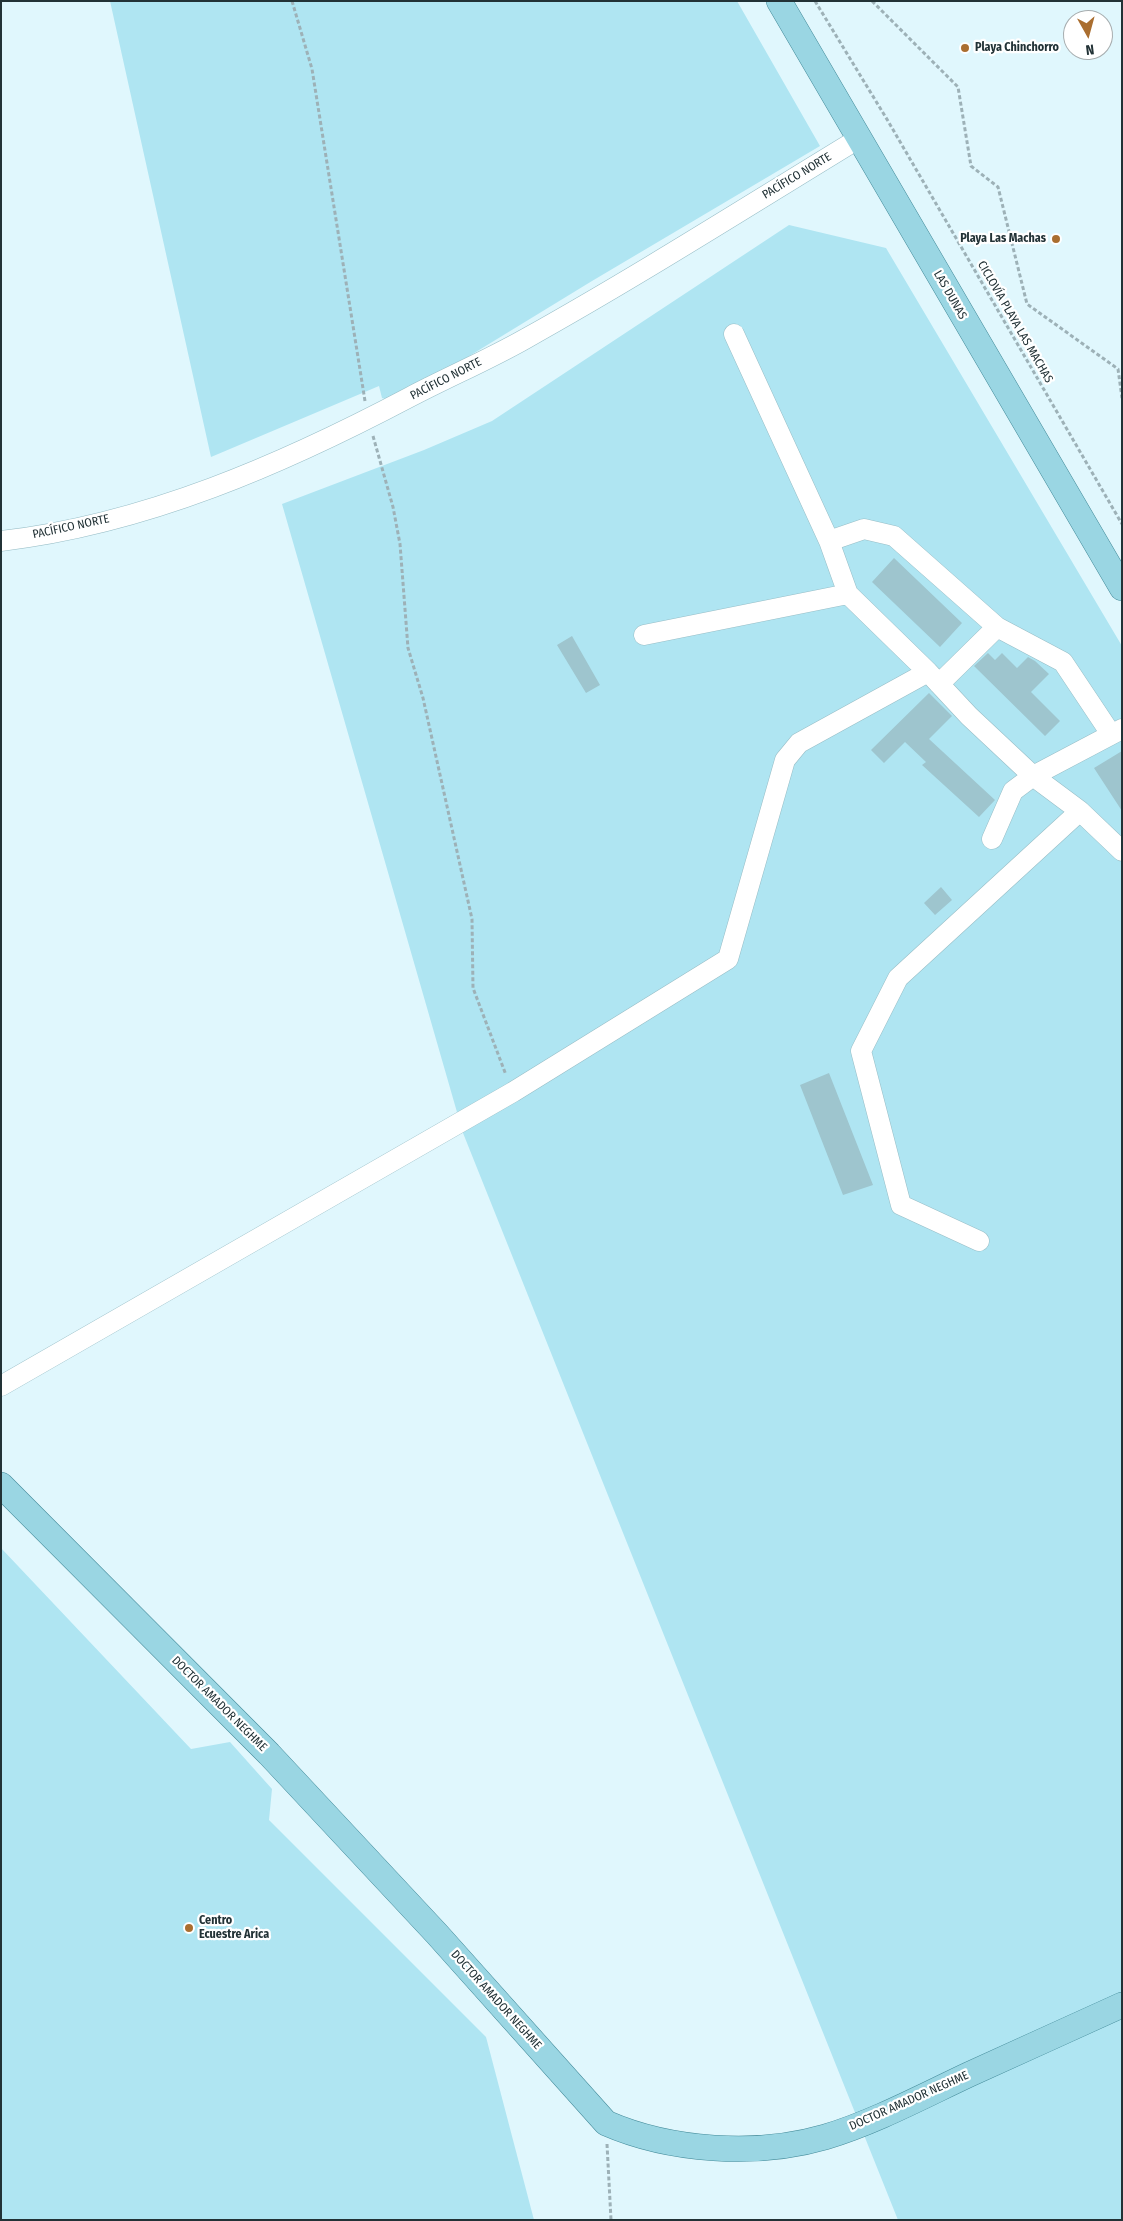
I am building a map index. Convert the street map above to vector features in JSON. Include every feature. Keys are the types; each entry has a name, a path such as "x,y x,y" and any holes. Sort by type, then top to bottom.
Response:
{"main road":[{"name":"LAS DUNAS","path":"779,1 858,140 1122,588"},
{"name":"DOCTOR AMADOR NEGHME","path":"1,1485 268,1754 437,1934 606,2123 631,2134 667,2143 721,2147 762,2148 824,2137 881,2116 1122,2005"}],"street":[{"name":"PACÍFICO NORTE","path":"1,541 131,514 177,500 270,465 368,420 524,340 858,140"},
{"path":"734,334 829,542 848,594 934,678 969,716 1033,776 1080,811 1122,851"},
{"path":"829,542 864,529 894,536 997,627 1063,662 1116,732 1033,776 1013,791 992,839"},
{"path":"644,635 848,594"},
{"path":"1,1386 513,1092 728,960 785,760 798,744 934,678 997,627"},
{"path":"979,1241 901,1205 860,1050 898,978 1080,811"}],"path":[{"path":"292,1 312,69 368,420 394,507 400,544 408,648 423,698 472,919 473,988 513,1092"},
{"name":"CICLOVÍA PLAYA LAS MACHAS","path":"815,1 888,121 1122,524"},
{"path":"872,1 958,87 971,166 998,188 1027,304 1118,369 1122,398"},
{"path":"606,2123 611,2220"}],"shaded area":[{"path":"110,1 737,1 820,146 592,281 394,402 382,398 379,386 211,457"},
{"path":"789,225 886,248 1122,646 1122,2220 898,2220 463,1133 282,504 424,450 492,421"},
{"name":"Centro Ecuestre Arica","path":"1,1548 191,1749 230,1742 272,1789 269,1820 486,2037 534,2220 1,2220"}],"building":[{"path":"894,558 962,623 940,647 872,582"},
{"path":"572,636 600,685 586,693 557,645"},
{"path":"988,653 995,660 1002,653 1017,668 1028,657 1049,674 1031,692 1060,721 1045,736 974,666"},
{"path":"929,693 952,716 929,739 995,800 979,817 922,765 926,762 905,742 884,763 871,750"},
{"path":"1122,751 1122,811 1094,768"},
{"path":"941,887 952,900 935,915 924,903"},
{"path":"829,1073 873,1185 843,1195 800,1085"}],"place":[{"name":"Playa Chinchorro","path":"965,48"},
{"name":"Playa Las Machas","path":"1056,239"},
{"name":"Centro Ecuestre Arica","path":"189,1928"}]}
